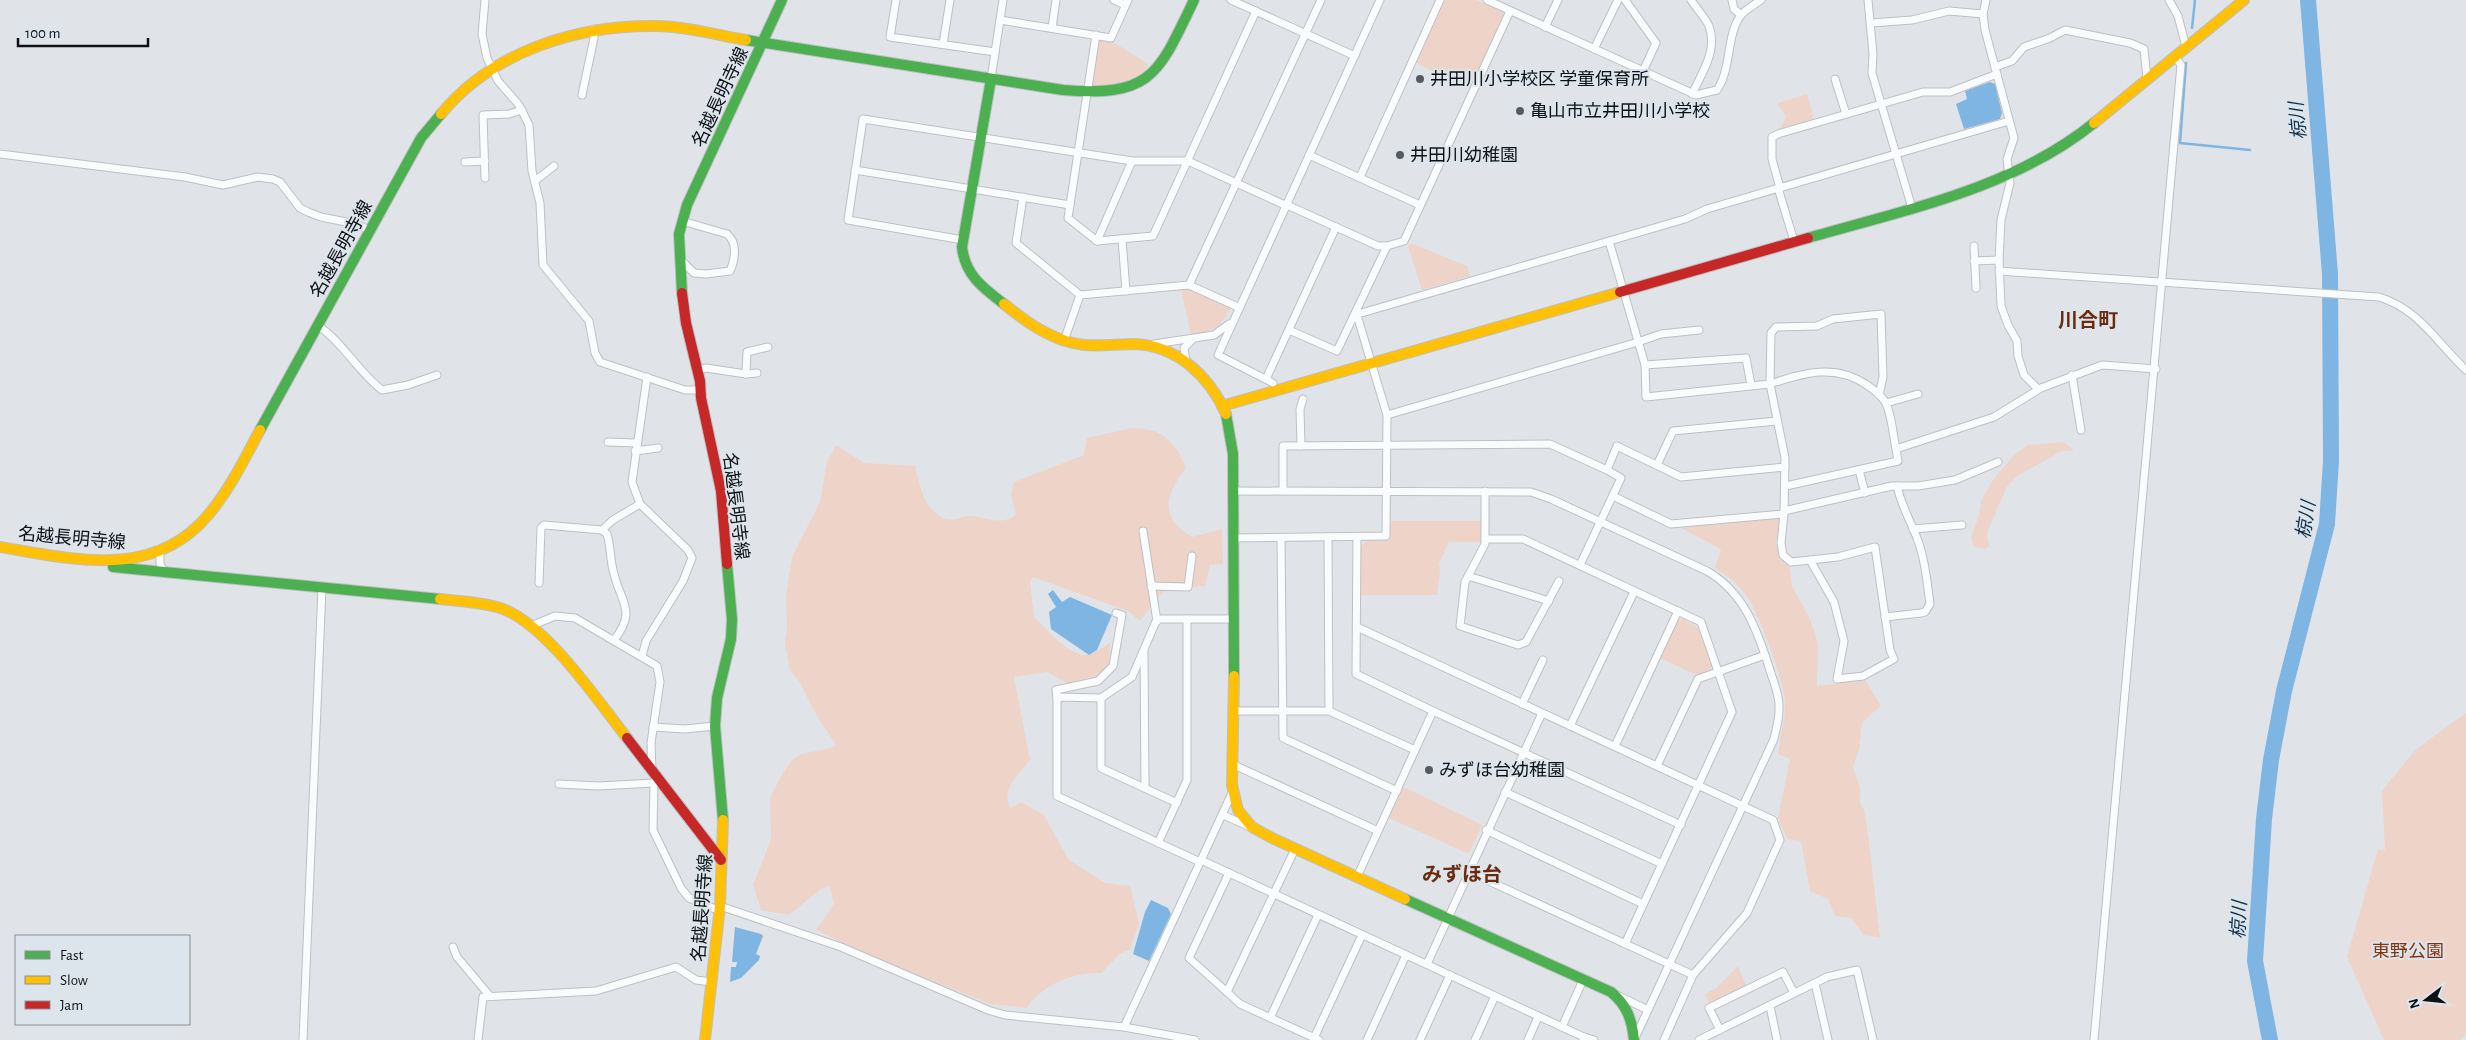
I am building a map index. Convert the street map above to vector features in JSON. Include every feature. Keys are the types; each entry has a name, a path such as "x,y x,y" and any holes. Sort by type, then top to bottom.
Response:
{"street":[{"path":"485,0 483,42 491,68 498,81 522,110 529,125 534,181 540,203 541,254 545,270 589,321 597,359 604,364 685,390 699,390"},
{"path":"782,0 764,43 1088,93 1123,90 1150,76 1168,54 1194,0"},
{"path":"896,0 890,36 995,52"},
{"path":"943,44 950,0"},
{"path":"1003,0 963,240 964,263 972,278 1035,328 1064,341 1088,345 1145,345 1214,335 1224,329 1232,320"},
{"path":"1052,28 1056,0"},
{"path":"1000,20 1111,38 1127,3 1114,0"},
{"path":"1231,0 1355,56"},
{"path":"1189,285 1321,0"},
{"path":"1273,383 1218,355 1232,320 1287,205 1380,0"},
{"path":"1360,177 1440,0"},
{"path":"1487,0 1499,2 1510,11 1692,94 1709,94 1717,90 1722,84 1736,22 1741,15 1761,0"},
{"path":"1545,27 1558,0"},
{"path":"1594,49 1618,0"},
{"path":"1625,0 1656,43 1643,71"},
{"path":"1690,0 1709,26 1711,38 1709,58 1692,94"},
{"path":"1732,0 1734,9 1741,15"},
{"path":"1868,0 1871,23 1872,73 1912,208"},
{"path":"1986,0 1983,14 1991,57 2014,138 2007,159 2010,184 2001,220 1999,260 2002,306 2008,325 2017,341 2020,367 2024,375 2038,389"},
{"path":"2169,0 2178,16 2186,46"},
{"path":"1222,406 1912,208 1968,190 2009,174 2038,162 2079,134 2244,0"},
{"path":"1096,35 1068,218 1097,241 1153,236 1256,11"},
{"path":"963,240 848,220 863,118 1132,161 1188,161 1378,246 1386,246 1404,241 1510,11"},
{"path":"1871,23 1912,20 1949,11 1983,14"},
{"name":"名越長明寺線","path":"0,548 117,562 145,558 160,552 195,529 215,509 421,138 462,92 491,68 535,45 562,36 592,29 623,26 658,26 764,43 687,205 679,234 679,259 686,323 721,492 732,619 731,639 717,698 716,726 724,833 721,860 720,908 705,1040"},
{"path":"582,95 594,38 592,29"},
{"path":"1794,242 1772,159 1772,137 1924,92 1950,92 1996,71 2012,61 2024,47 2050,38 2065,30 2130,43 2144,49 2147,78"},
{"path":"2094,1040 2182,66 2174,56"},
{"path":"1835,79 1846,114"},
{"path":"485,178 482,115 509,114 522,110"},
{"path":"1357,313 1686,219 1708,209 2009,121"},
{"path":"0,154 185,177 223,184 258,177 273,179 280,182 300,208 321,217 356,224 369,230"},
{"path":"1309,155 1420,205"},
{"path":"465,162 485,161"},
{"path":"1097,241 1132,161"},
{"path":"534,181 554,166"},
{"path":"855,170 1070,204"},
{"path":"1023,196 1016,243 1080,295 1189,285 1238,307"},
{"path":"679,259 694,273 725,273 732,267 734,253 732,239 727,234 682,221"},
{"path":"1266,378 1336,227"},
{"path":"1122,239 1126,291"},
{"path":"1608,240 1645,366 1646,397 1770,384 1807,372 1825,371 1858,379 1879,395 1886,403 1898,461 1786,486"},
{"path":"1289,330 1338,352 1386,246"},
{"path":"1974,246 1976,288"},
{"path":"1974,261 1999,260"},
{"path":"2000,270 2304,294 2378,297 2400,305 2432,333 2466,370"},
{"path":"1064,341 1080,295"},
{"path":"1233,538 1386,536 1387,415 1357,313"},
{"path":"1810,560 1834,602 1844,641 1837,679 1863,676 1894,659 1890,650 1876,547 1838,557 1791,562 1783,555 1781,542 1786,467 1770,384 1771,333 1776,327 1816,326 1834,319 1881,314 1883,377 1879,395"},
{"path":"317,326 328,332 364,375 382,390 408,385 437,375"},
{"path":"1387,415 1661,334 1699,330"},
{"path":"1186,362 1184,348 1193,338"},
{"path":"1145,345 1167,351 1186,362 1201,375 1222,406 1228,421 1232,441 1233,492 1233,793 1238,814 1253,828"},
{"path":"746,374 747,352 768,346"},
{"path":"1645,366 1746,358 1751,385"},
{"path":"1896,449 1994,417 2038,389 2102,365 2156,369"},
{"path":"697,370 706,368 746,374 757,373"},
{"path":"2072,375 2081,430"},
{"path":"642,656 646,642 684,582 692,558 682,544 640,504 632,482 647,377"},
{"path":"1886,403 1918,394"},
{"path":"1301,446 1300,409 1303,399"},
{"path":"1657,465 1673,431 1777,422"},
{"path":"608,442 636,447 658,448"},
{"path":"1283,491 1283,446 1550,444 1621,478 1580,566"},
{"path":"1607,470 1617,446 1681,477 1786,467"},
{"path":"1614,496 1671,524 1784,513 1897,486 1918,486 1954,480 1998,462"},
{"path":"1859,470 1865,493"},
{"path":"1885,617 1925,612 1930,604 1923,557 1901,504 1897,486"},
{"path":"1233,492 1485,491 1536,493 1707,571 1721,580 1736,595 1747,610 1765,655 1778,698 1778,717 1770,750 1742,806 1634,1040"},
{"path":"1485,491 1485,544 1465,582 1460,626 1518,645 1526,642 1559,581"},
{"path":"602,530 613,520 640,504"},
{"path":"539,583 541,528 544,525 602,530 607,534 614,574 627,611 624,625 614,640"},
{"path":"1913,529 1962,525"},
{"path":"1057,696 1100,698 1132,677 1144,645 1157,621 1143,531"},
{"path":"1357,537 1356,674 1681,825"},
{"path":"1281,538 1283,738 1397,791"},
{"path":"1328,538 1329,711"},
{"path":"1485,539 1523,539 1700,622 1719,672 1732,712 1625,944"},
{"path":"160,552 160,563 164,574"},
{"path":"1151,586 1188,587 1192,556"},
{"path":"64,557 91,564 164,574 436,598 484,604 506,611 530,626 568,662 655,778 721,860"},
{"path":"1468,576 1549,601"},
{"path":"303,1040 322,588"},
{"path":"1570,726 1634,592"},
{"path":"1614,746 1678,611"},
{"path":"1116,612 1122,615 1113,666 1098,681 1056,690 1057,796 1158,843 1229,873 1538,1017 1562,1026 1583,1039 1594,1040"},
{"path":"530,626 555,616 569,616 642,656 655,664 659,670 660,682 651,743 655,778 653,830 680,888 689,898 842,947 988,1010 1005,1015 1124,1027 1195,1040"},
{"path":"1158,843 1187,780 1187,619"},
{"path":"1157,621 1233,619"},
{"path":"1356,626 1773,820 1780,840 1746,913 1693,975 1664,1040"},
{"path":"1144,645 1144,788"},
{"path":"1657,766 1698,679 1765,655"},
{"path":"1522,704 1543,660"},
{"path":"1100,698 1101,768 1177,803"},
{"path":"1234,711 1329,711 1415,750"},
{"path":"1357,877 1434,711"},
{"path":"1426,964 1486,830 1542,713"},
{"path":"654,727 684,729 716,726"},
{"path":"1234,765 1378,831"},
{"path":"559,784 598,786 655,778"},
{"path":"1505,792 1662,864"},
{"path":"1124,1027 1233,793"},
{"path":"1222,816 1253,828 1648,1010"},
{"path":"1486,830 1643,904"},
{"path":"1227,992 1295,849"},
{"path":"1468,871 1693,975"},
{"path":"1229,873 1189,958 1240,1004 1270,1018 1316,1039 1362,935"},
{"path":"1270,1018 1318,915"},
{"path":"453,947 457,957 489,995"},
{"path":"1367,1040 1406,955"},
{"path":"478,1040 483,997 489,995 515,996 596,990 676,967 696,980 712,982"},
{"path":"1699,1040 1827,976 1858,970 1873,1040"},
{"path":"1720,1030 1709,1008 1713,1006 1783,972 1794,993"},
{"path":"1420,1040 1450,975"},
{"path":"1562,1026 1583,980"},
{"path":"1815,983 1828,1040"},
{"path":"1611,992 1622,1000 1630,1014 1634,1040"},
{"path":"1475,1040 1495,996"},
{"path":"1770,1006 1777,1040"},
{"path":"1528,1040 1538,1017"}],"green space":[{"path":"1445,0 1476,0 1502,11 1504,15 1470,89 1416,63"},
{"path":"1101,39 1113,42 1149,65 1138,75 1123,82 1107,87 1092,88 1098,43"},
{"path":"1807,94 1814,119 1780,129 1786,117 1777,103"},
{"path":"1411,243 1467,266 1470,276 1422,290 1408,246"},
{"path":"1188,288 1231,308 1219,325 1206,332 1191,335 1181,289"},
{"path":"1132,428 1152,430 1166,438 1177,450 1186,468 1173,487 1169,505 1170,514 1181,530 1192,537 1222,529 1223,564 1210,565 1205,586 1168,589 1157,598 1140,621 1128,611 1033,577 1030,583 1034,617 1065,646 1079,654 1092,653 1110,643 1109,666 1097,676 1067,683 1047,672 1014,677 1030,760 1012,782 1008,795 1008,802 1011,808 1021,802 1044,815 1068,859 1105,883 1130,886 1139,923 1130,950 1121,953 1101,973 1079,975 1050,986 1041,992 1026,1008 991,1004 880,960 816,930 834,904 830,886 821,889 789,915 761,910 753,885 771,840 770,799 772,793 789,764 799,755 824,750 836,745 817,716 799,681 790,670 785,643 787,629 786,595 792,557 820,502 827,462 836,445 864,463 915,466 920,486 928,505 942,518 950,520 971,516 1000,521 1011,518 1016,514 1011,494 1014,482 1084,455 1087,438"},
{"path":"2063,442 2074,450 2062,451 2017,476 2007,486 1987,533 1989,546 1985,549 1973,546 1971,537 1979,515 1981,501 1993,480 2013,456 2028,445"},
{"path":"1776,518 1780,521 1776,542 1779,559 1790,567 1792,586 1809,617 1815,633 1818,647 1817,686 1865,680 1881,706 1862,722 1859,749 1853,767 1860,788 1860,803 1864,810 1869,841 1880,938 1864,935 1851,918 1835,916 1828,899 1810,891 1801,841 1787,839 1778,818 1790,759 1778,754 1785,701 1784,691 1770,647 1747,596 1732,580 1715,568 1721,549 1681,528"},
{"path":"1391,521 1481,521 1481,542 1449,542 1439,563 1440,572 1437,595 1360,595 1361,546 1366,541 1390,540"},
{"path":"1683,619 1698,628 1712,666 1709,672 1698,676 1660,658 1678,620"},
{"name":"東野公園","path":"2466,713 2466,1035 2459,1040 2384,1040 2347,957 2378,849 2385,850 2382,791 2415,750"},
{"path":"1404,787 1482,825 1469,854 1389,818"},
{"path":"1738,966 1746,985 1709,1004 1705,994 1716,988"}],"water":[{"path":"1990,82 1995,84 2002,113 2000,119 1964,129 1956,104 1967,99 1965,91"},
{"path":"1053,590 1062,602 1070,597 1112,615 1097,650 1089,655 1051,629 1049,612 1056,607 1048,594"},
{"path":"1151,900 1168,908 1171,914 1149,961 1133,954 1145,912"},
{"path":"735,927 763,936 756,954 760,956 759,960 741,978 730,982 731,967 736,967 737,962 732,962"}],"waterway":[{"path":"2192,28 2195,0"},
{"name":"椋川","path":"2270,1040 2255,961 2264,819 2271,760 2284,691 2327,524 2331,461 2330,274 2308,0"},
{"path":"2186,63 2180,143 2250,150"}],"traffic: fast":[{"path":"682,293 679,234 687,205 782,0"},
{"path":"746,40 1063,90 1093,91 1116,89 1134,84 1148,76 1160,63 1171,47 1194,0"},
{"path":"991,79 962,247 967,265 976,280 1004,304"},
{"path":"260,430 421,138 441,114"},
{"path":"1808,238 1920,206 1994,181 2063,145 2094,123"},
{"path":"1226,414 1233,454 1234,676"},
{"path":"723,820 715,726 717,698 731,639 732,619 727,564"},
{"path":"113,567 440,599"},
{"path":"1405,899 1611,992 1628,1013 1634,1040"}],"traffic: slow":[{"path":"2094,123 2244,0"},
{"path":"441,114 462,92 485,74 511,58 538,46 567,37 596,30 667,26 746,40"},
{"path":"1222,406 1620,292"},
{"path":"1004,304 1037,328 1054,337 1073,343 1088,345 1134,344 1164,350 1178,357 1201,376 1219,400 1226,414"},
{"path":"0,547 56,556 111,560 138,557 163,549 187,535 209,514 230,484 260,430"},
{"path":"440,599 497,607 515,615 533,627 551,644 585,683 627,738"},
{"path":"1234,676 1232,785 1238,810 1252,827 1272,838 1405,899"},
{"path":"705,1040 720,906 723,820"}],"traffic: jam":[{"path":"1620,292 1808,238"},
{"path":"682,293 686,323 700,381 701,398 721,491 727,564"},
{"path":"627,738 721,860"}],"place":[{"name":"井田川小学校区 学童保育所","path":"1420,79"},
{"name":"亀山市立井田川小学校","path":"1520,111"},
{"name":"井田川幼稚園","path":"1400,155"},
{"name":"みずほ台幼稚園","path":"1429,770"}],"district":[{"name":"川合町","path":"2088,320"},
{"name":"みずほ台","path":"1462,874"}]}
